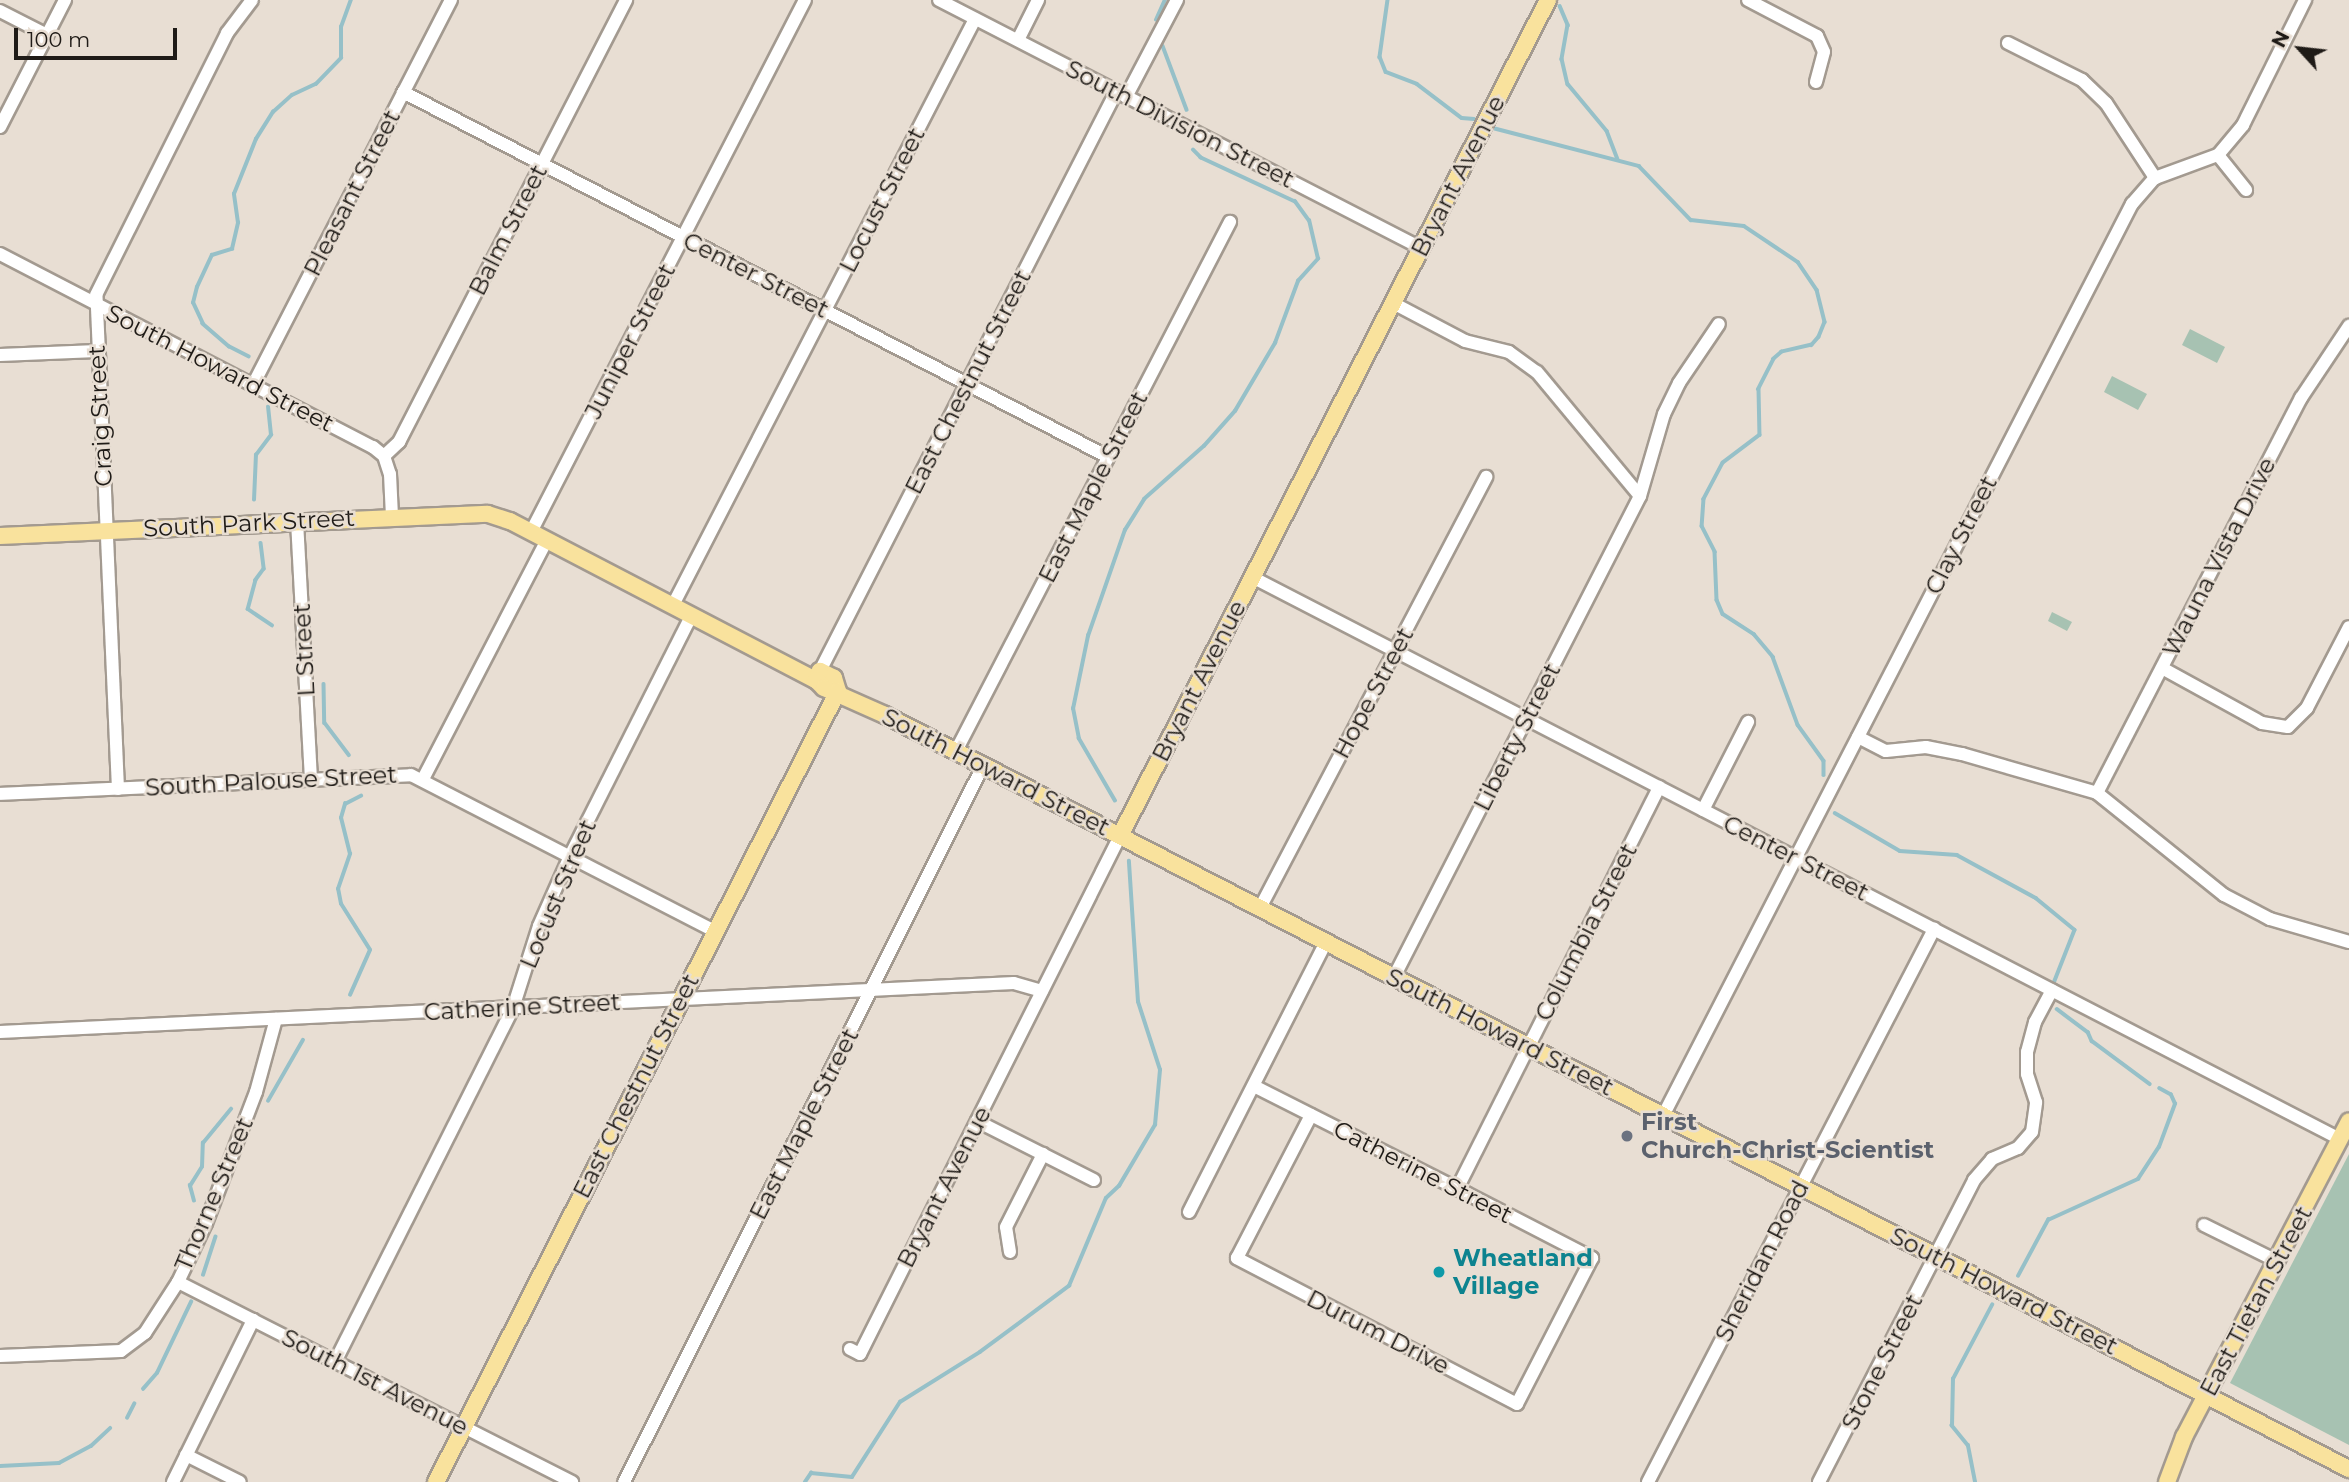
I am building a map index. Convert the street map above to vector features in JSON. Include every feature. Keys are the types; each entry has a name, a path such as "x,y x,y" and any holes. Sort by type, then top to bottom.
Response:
{"main road":[{"name":"Bryant Avenue","path":"1120,836 1548,0"},
{"name":"South Park Street","path":"0,536 392,516 498,516 531,532"},
{"path":"531,532 797,670 834,678 838,691"},
{"name":"South Howard Street","path":"838,691 2349,1469"},
{"name":"East Chestnut Street","path":"436,1482 838,691"},
{"name":"East Tietan Street","path":"2167,1482 2207,1396 2349,1122"}],"street":[{"path":"0,127 65,0"},
{"name":"Craig Street","path":"118,789 95,303 98,286 227,33 252,0"},
{"name":"Pleasant Street","path":"253,385 451,0"},
{"name":"Balm Street","path":"384,456 399,443 626,0"},
{"name":"Juniper Street","path":"531,532 805,0"},
{"name":"South Division Street","path":"939,0 1421,248"},
{"path":"1018,40 1038,0"},
{"name":"East Chestnut Street","path":"818,675 967,384 1121,94 1177,0"},
{"path":"1748,0 1817,36 1824,52 1816,82"},
{"path":"2246,190 2218,155 2243,125 2305,0"},
{"path":"0,11 47,35"},
{"name":"Locust Street","path":"673,605 975,19"},
{"path":"2008,43 2082,80 2106,103 2155,178"},
{"name":"Center Street","path":"403,92 1108,457"},
{"name":"Clay Street","path":"1662,1116 2132,204 2155,178 2218,155"},
{"name":"East Maple Street","path":"956,751 1230,222"},
{"name":"South Howard Street","path":"0,254 384,456"},
{"path":"1393,303 1465,341 1509,352 1537,372 1640,496"},
{"name":"Liberty Street","path":"1394,977 1640,496 1664,414 1719,324"},
{"name":"Wauna Vista Drive","path":"2097,793 2301,398 2349,326"},
{"path":"0,355 97,351"},
{"path":"384,456 390,474 392,516"},
{"name":"Hope Street","path":"1260,908 1486,477"},
{"name":"L Street","path":"297,521 311,779"},
{"path":"423,779 547,540"},
{"name":"Center Street","path":"1252,577 2340,1139"},
{"name":"Locust Street","path":"335,1362 513,1007 539,926 570,856 691,615"},
{"path":"2162,668 2262,723 2288,727 2307,708 2349,627"},
{"path":"1703,810 1748,722"},
{"path":"1858,737 1886,751 1926,747 1962,754 2097,793 2224,895 2270,919 2349,942"},
{"name":"East Maple Street","path":"624,1482 984,766"},
{"name":"South Palouse Street","path":"0,794 401,775 423,779 715,930"},
{"name":"Columbia Street","path":"1457,1189 1659,787"},
{"name":"Bryant Avenue","path":"850,1349 860,1354 1120,836"},
{"name":"Sheridan Road","path":"1648,1482 1934,929"},
{"path":"1189,1212 1326,942"},
{"name":"Catherine Street","path":"0,1032 1013,983 1042,991"},
{"name":"Stone Street","path":"1819,1482 1974,1180 1992,1159 2018,1148 2032,1132 2036,1102 2027,1074 2027,1052 2035,1022 2052,990"},
{"name":"Thorne Street","path":"0,1356 121,1351 145,1333 178,1282 231,1161 276,1019"},
{"name":"Catherine Street","path":"1254,1086 1592,1258"},
{"name":"Durum Drive","path":"1311,1115 1237,1258 1517,1404 1592,1258"},
{"path":"977,1121 1094,1180"},
{"path":"1010,1252 1006,1227 1043,1154"},
{"path":"2204,1224 2277,1261"},
{"name":"South 1st Avenue","path":"178,1282 572,1482"},
{"path":"173,1482 253,1320"},
{"path":"186,1455 240,1482"},
{"path":"2342,1482 2349,1469"}],"green space":[{"path":"2190,329 2225,347 2217,363 2182,345"},
{"path":"2112,376 2147,394 2138,410 2104,392"},
{"path":"2052,612 2072,622 2067,631 2048,621"},
{"path":"2349,1154 2349,1445 2230,1383"}],"waterway":[{"path":"249,357 229,347 203,324 193,303 197,287 212,255 232,249 238,223 234,194 256,139 273,112 292,95 316,84 341,58 341,27 351,0"},
{"path":"1156,20 1165,0"},
{"path":"1388,0 1380,57 1386,72 1417,84 1462,118 1474,119"},
{"path":"1560,6 1568,25 1562,59 1568,84 1607,131 1618,159"},
{"path":"1163,46 1187,110"},
{"path":"1493,128 1639,166 1691,220 1744,226 1798,262 1817,290 1825,322 1819,337 1812,345 1782,352 1774,359 1759,389 1760,435 1723,463 1704,499 1702,526 1715,552 1717,600 1723,614 1754,634 1773,657 1798,725 1824,761 1824,775"},
{"path":"1115,801 1079,739 1073,709 1088,636 1125,530 1144,499 1204,446 1235,411 1275,343 1298,281 1318,259 1309,221 1295,202 1201,158 1193,150"},
{"path":"254,500 256,455 271,435 268,407"},
{"path":"261,543 264,569 256,580 248,609 272,625"},
{"path":"324,684 325,723 349,755"},
{"path":"350,995 370,950 341,904 338,889 350,854 341,818 345,804 361,796"},
{"path":"1835,813 1900,851 1957,855 2036,898 2075,930 2055,981"},
{"path":"805,1482 811,1473 852,1477 900,1402 980,1352 1069,1286 1106,1198 1119,1186 1155,1125 1160,1070 1138,1002 1129,861"},
{"path":"2057,1009 2088,1032 2092,1041 2150,1084"},
{"path":"268,1101 303,1040"},
{"path":"2018,1276 2048,1220 2138,1179 2159,1147 2175,1104 2171,1095 2160,1089"},
{"path":"194,1201 190,1186 202,1167 203,1143 231,1109"},
{"path":"203,1275 215,1237"},
{"path":"143,1389 157,1373 191,1302"},
{"path":"1975,1482 1968,1446 1952,1426 1953,1379 1992,1305"},
{"path":"127,1418 134,1404"},
{"path":"0,1466 59,1463 91,1446 110,1428"}],"place":[{"name":"First Church-Christ-Scientist","path":"1627,1136"},
{"name":"Wheatland Village","path":"1439,1272"}]}
